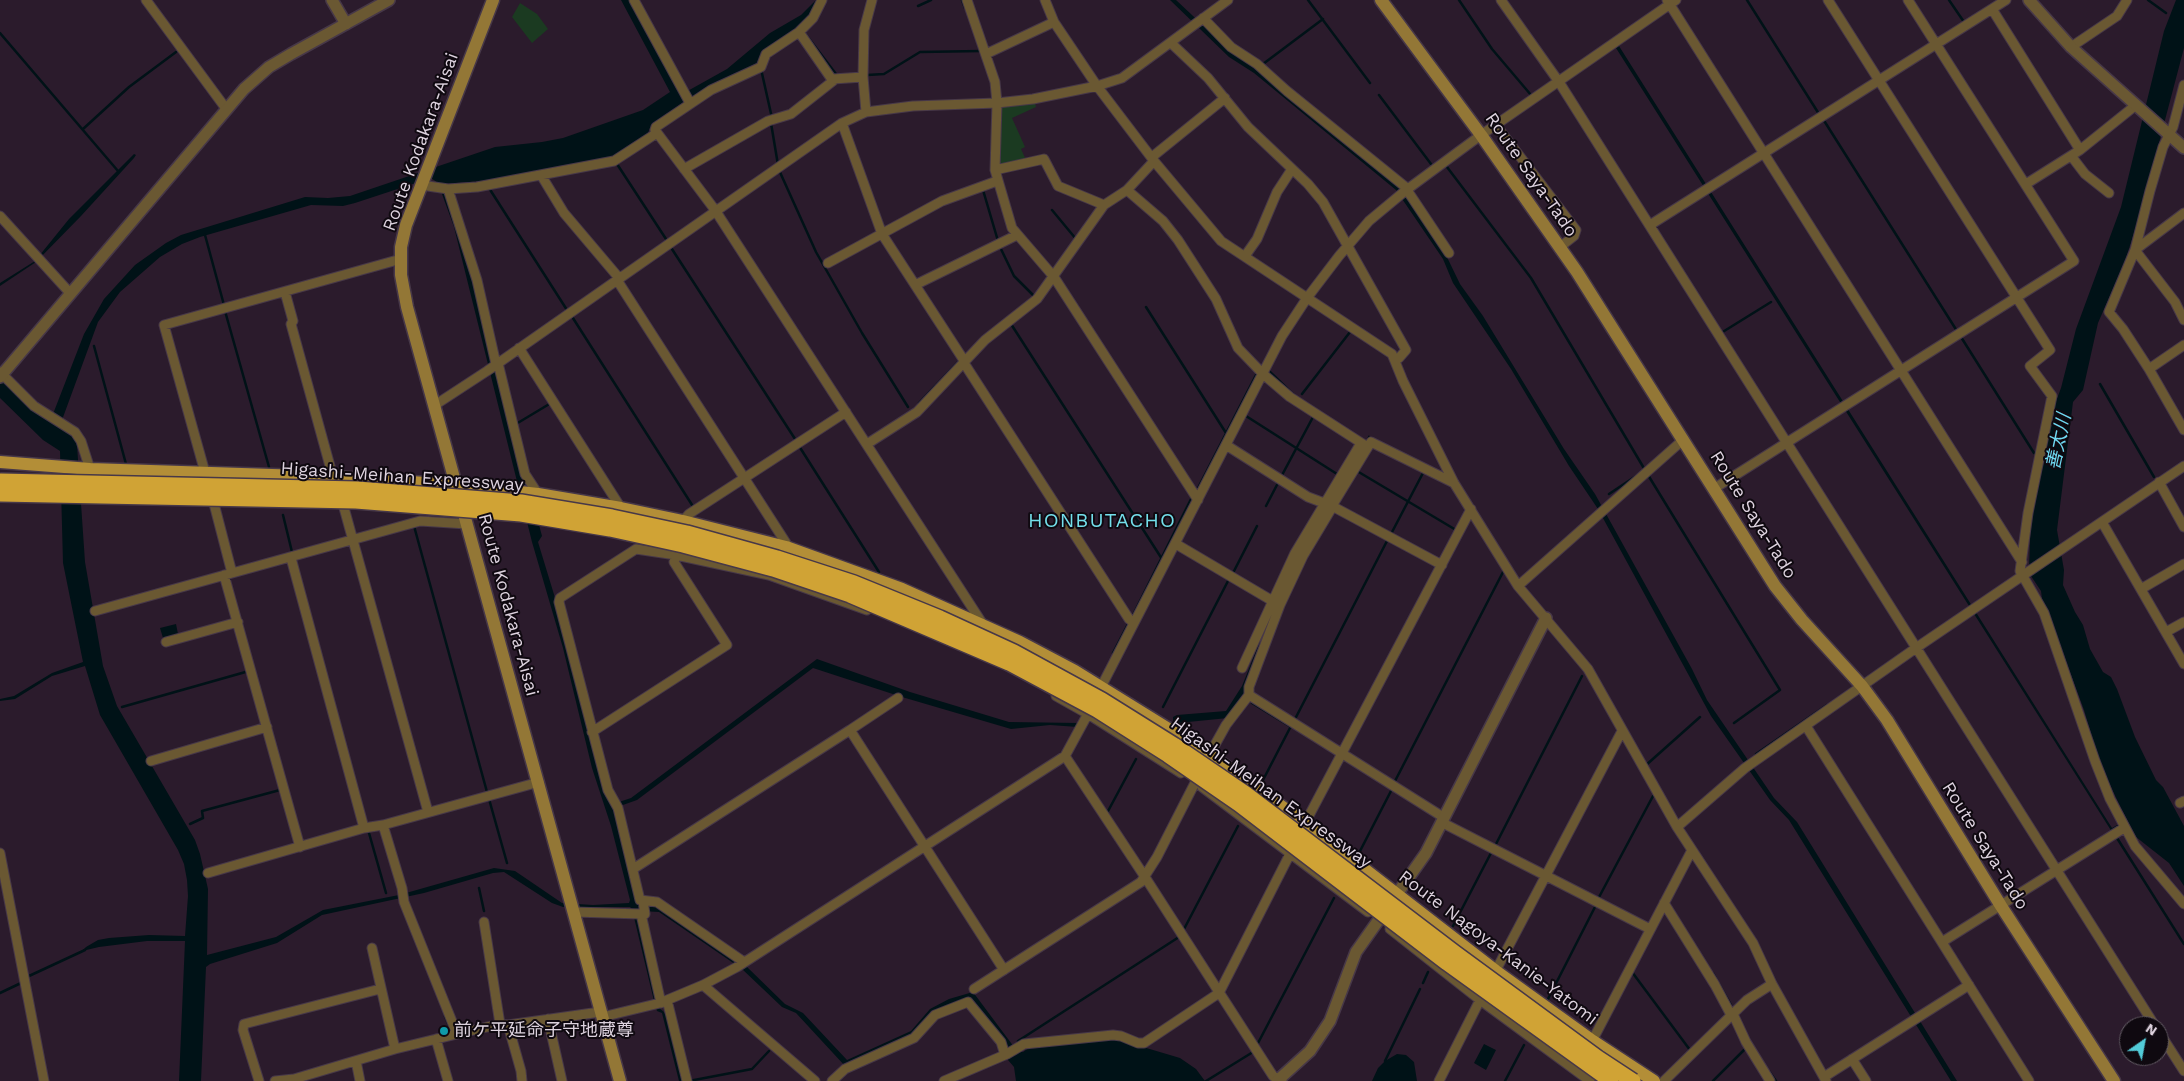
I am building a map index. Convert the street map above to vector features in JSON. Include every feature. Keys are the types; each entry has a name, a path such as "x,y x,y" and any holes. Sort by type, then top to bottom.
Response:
{"highway":[{"name":"Higashi-Meihan Expressway","path":"0,481 357,489 521,502 612,517 687,533 777,558 854,583 940,618 1014,652 1102,700 1174,744 1246,794 1455,953 1598,1058 1633,1081"},
{"name":"Higashi-Meihan Expressway","path":"0,494 356,501 521,514 610,528 683,545 773,569 850,595 935,629 1009,663 1097,710 1168,755 1239,804 1447,963 1611,1081"}],"main road":[{"name":"Route Kodakara-Aisai","path":"493,0 406,225 401,259 401,276 407,307 620,1081"},
{"name":"Route Saya-Tado","path":"1381,0 1481,135 1560,248 1684,439 1775,586 1802,620 1862,686 1887,720 2001,906 2114,1081"},
{"name":"Route Nagoya-Kanie-Yatomi","path":"0,462 87,469 333,477 457,485 537,494 683,520 786,547 902,589 1020,642 1101,686 1209,754 1305,823 1496,971 1654,1081"},
{"name":"Route Saya-Tado","path":"2092,1049 2110,1081"}],"street":[{"path":"146,0 227,110"},
{"path":"332,0 346,24"},
{"path":"87,469 79,436 20,393 1,375 244,89 269,67 388,0"},
{"path":"634,0 687,99"},
{"path":"822,0 813,18 799,32 766,54 760,67 687,99 656,126 655,130 715,210 985,627"},
{"path":"866,112 863,77 864,30 872,0"},
{"path":"967,0 995,82 997,103 997,181 1012,228 1054,277 1198,500"},
{"path":"1045,0 1054,22 1097,86 1153,159 1221,241 1392,354 1403,381 1454,483 1518,586 1588,669 1677,827 1753,943 1772,984 1825,1079 1852,1059 1969,985"},
{"path":"435,405 487,371 842,123 866,112 913,106 1033,100 1097,86 1122,78 1228,0"},
{"path":"1501,0 1559,82 2150,1016"},
{"path":"1828,0 2050,350 2030,366 2052,396 2028,513 2020,571 2025,575 2044,613 2094,761 2124,828 2135,846 2184,904"},
{"path":"1715,488 2074,261 1908,0"},
{"path":"1650,225 2006,0"},
{"path":"2029,0 2071,47 2184,148"},
{"path":"2071,47 2116,16 2127,0"},
{"path":"275,1081 294,1080 395,1049 457,1034 504,1025 601,1014 660,1003 703,985 740,964 1065,756 1282,336 1307,298 1348,245 1369,221 1404,191 1671,1 2022,562"},
{"path":"1992,10 2080,150"},
{"path":"986,54 1054,22"},
{"path":"1199,22 1231,47 1258,64 1404,191 1449,253"},
{"path":"799,32 833,79"},
{"path":"1171,42 1208,78 1248,128 1292,169 1323,202 1406,350 1399,358 1394,359"},
{"path":"833,79 863,77"},
{"path":"684,169 771,120 791,114 834,81 833,79"},
{"path":"2184,85 2173,127 2168,133 2150,191 2135,250 2109,312 2123,329 2184,430"},
{"path":"867,444 917,412 985,340 1037,299 1104,205 1127,190 1153,159 1225,98"},
{"path":"2026,184 2072,157 2139,108"},
{"path":"842,123 882,234 1129,619 1134,623"},
{"path":"1496,125 1576,230 1574,236 1560,248"},
{"path":"421,184 444,188 501,184 614,161 657,133"},
{"path":"2072,157 2085,174 2109,192"},
{"path":"996,170 1044,159 1058,186 1104,205"},
{"path":"1245,256 1257,239 1277,192 1292,169"},
{"path":"541,175 564,213 618,279 786,542 786,547"},
{"path":"828,263 942,202 997,181"},
{"path":"444,188 476,280 525,474 537,494"},
{"path":"1127,190 1163,221 1178,240 1216,299 1238,348 1263,374 1290,397 1364,445"},
{"path":"2135,250 2184,213"},
{"path":"0,216 70,293"},
{"path":"915,285 1017,235"},
{"path":"2135,250 2175,302 2184,320"},
{"path":"300,847 238,622 206,474 164,325 401,259"},
{"path":"285,292 293,322 291,324 333,477 353,540 428,812"},
{"path":"2148,369 2184,345"},
{"path":"520,348 621,508"},
{"path":"683,520 846,412"},
{"path":"1518,586 1684,439"},
{"path":"1242,668 1364,445 1371,442 1454,483"},
{"path":"1226,445 1308,497 1330,505 1442,565"},
{"path":"1677,827 1749,766 1916,648 2184,466"},
{"path":"2159,482 2184,527"},
{"path":"944,1081 1006,1054 1024,1044 1113,1035 1138,1043 1144,1042 1219,993 1305,823 1471,509"},
{"path":"95,611 420,521 467,524"},
{"path":"2102,522 2184,664"},
{"path":"1176,544 1276,603"},
{"path":"687,1081 660,1003 643,913 643,902 640,900 618,808 608,790 559,602 560,598 636,549 676,555 768,575 868,610 1010,671 1088,714 1195,782 1290,855 1380,920 1480,1000 1590,1081"},
{"path":"592,732 727,645 674,562 676,555"},
{"path":"291,558 364,828"},
{"path":"2141,589 2184,564"},
{"path":"974,989 1145,877 1209,754 1226,725 1249,696 1249,687 1276,603"},
{"path":"1065,756 1273,1076 1280,1080 1310,1051 1322,1034 1338,1003 1356,952 1398,896 1426,853 1546,618"},
{"path":"166,642 238,622"},
{"path":"2166,632 2184,622"},
{"path":"1249,696 1343,754 1442,819 1545,876 1650,930"},
{"path":"633,870 898,698"},
{"path":"1806,726 2029,1081"},
{"path":"151,761 267,728"},
{"path":"850,730 1004,970"},
{"path":"1439,1081 1622,730"},
{"path":"208,873 364,828 383,825 539,782"},
{"path":"383,825 403,896 457,1034"},
{"path":"1942,942 2124,828"},
{"path":"1572,1081 1692,850"},
{"path":"0,853 2,874 44,1081"},
{"path":"643,902 657,902 740,964"},
{"path":"1664,903 1715,985 1770,1081"},
{"path":"572,906 625,912 631,915 643,913"},
{"path":"484,922 504,1025 521,1071 522,1081"},
{"path":"372,948 395,1049"},
{"path":"1664,1081 1747,1000 1772,984"},
{"path":"703,985 815,1081"},
{"path":"259,1081 243,1030 244,1024 380,988"},
{"path":"832,1081 845,1068 914,1038 935,1015 968,1002 1001,1042 1006,1054"},
{"path":"548,1019 562,1081"},
{"path":"436,1039 448,1081"},
{"path":"2169,1048 2184,1072"},
{"path":"1852,1059 1866,1081"},
{"path":"356,1061 360,1081"}],"green space":[{"path":"520,3 537,14 548,29 532,43 512,17"},
{"path":"1035,103 1036,107 1012,118 1025,147 1021,149 1026,160 1002,165 999,163 1000,110 1002,107"}],"water":[{"path":"621,0 631,0 684,93 727,69 770,33 801,15 816,0 819,0 813,15 758,64 722,80 688,99 652,124 645,139 613,157 495,180 443,184 463,241 542,536 538,542 556,601 604,790 619,802 631,798 817,659 910,692 1009,722 1079,723 1078,727 1050,725 1011,729 902,697 813,668 637,800 620,806 637,901 654,903 746,966 785,1004 803,1013 847,1060 911,1031 930,1009 949,999 973,992 1017,1051 1023,1052 1030,1047 1116,1039 1180,1058 1196,1069 1205,1081 1016,1081 1014,1067 1008,1060 1010,1049 971,997 934,1013 914,1035 845,1066 796,1013 782,1007 742,969 659,912 641,911 659,1008 667,1018 682,1081 679,1081 662,1013 657,1011 654,1001 632,909 630,907 563,907 552,903 504,872 493,873 424,893 322,915 277,943 210,964 206,967 201,1081 179,1081 185,941 147,941 82,951 98,940 109,938 149,935 185,936 188,896 187,880 184,864 178,850 100,715 85,666 52,676 15,699 0,701 0,699 14,696 52,673 83,662 63,563 60,451 43,440 0,398 0,377 33,408 53,414 84,334 104,299 135,265 181,235 305,197 328,198 350,196 495,147 563,138 643,110 670,92","holes":["431,178 438,183 454,227 532,542 563,648 592,768 611,826 630,900 629,903 593,905 562,903 515,871 494,868 399,895 323,910 276,937 207,955 208,889 195,840 117,706 103,666 85,562 77,445 74,438 62,428 62,420 98,322 120,292 160,257 182,244 200,237 311,205 343,206"]},
{"path":"1170,0 1176,0 1225,46 1399,186 1445,253 1460,284 1483,316 1564,449 1595,494 1692,669 1707,700 1774,798 1797,822 1957,1081 1951,1081 1789,820 1770,800 1711,716 1598,509 1569,466 1511,369 1453,283 1443,259 1396,190 1254,73 1229,57"},
{"name":"善太川","path":"2176,0 2184,0 2184,48 2141,211 2125,261 2098,323 2083,390 2073,402 2057,530 2064,570 2063,585 2083,625 2090,649 2103,672 2111,677 2135,737 2156,780 2163,787 2184,826 2184,886 2169,863 2136,837 2121,808 2100,764 2084,710 2057,637 2043,606 2041,591 2031,576 2029,568 2031,515 2050,417 2061,388 2076,329 2121,207 2164,31"},
{"path":"1619,46 2112,828 2119,824 2121,827 2112,832 1616,48"},
{"path":"134,154 136,155 134,158 36,262 0,286 0,283 35,261 69,219"},
{"path":"1369,435 1370,438 1302,555 1246,683 1243,698 1228,718 1178,723 1173,721 1173,717 1177,715 1226,711 1242,686 1276,601 1330,501"},
{"path":"176,624 178,634 163,638 160,628"},
{"path":"1484,1044 1496,1050 1486,1070 1474,1063"},
{"path":"1397,1054 1406,1055 1414,1062 1417,1081 1372,1081 1378,1068"}],"waterway":[{"path":"918,6 931,0"},
{"path":"962,0 965,8"},
{"path":"1308,0 1370,83"},
{"path":"1459,0 1492,49 1531,95"},
{"path":"1747,0 1819,114"},
{"path":"1949,0 1964,22"},
{"path":"2148,0 2166,13"},
{"path":"1263,64 1323,19"},
{"path":"804,32 836,74"},
{"path":"0,33 118,171"},
{"path":"867,75 884,74 920,52 981,51"},
{"path":"83,129 129,87 176,52"},
{"path":"761,69 772,118"},
{"path":"1379,95 1431,164"},
{"path":"1823,119 1957,331"},
{"path":"771,123 778,165"},
{"path":"617,164 666,239"},
{"path":"1447,167 1531,278 1645,470"},
{"path":"779,170 816,252 862,333 908,407"},
{"path":"489,188 567,310"},
{"path":"983,190 998,241"},
{"path":"1052,210 1076,239"},
{"path":"205,235 224,305"},
{"path":"670,246 797,442"},
{"path":"1000,247 1014,276 1035,297"},
{"path":"1721,333 1771,302"},
{"path":"1146,307 1226,433"},
{"path":"225,311 269,467"},
{"path":"571,315 694,508"},
{"path":"1011,324 1162,559"},
{"path":"1302,394 1350,332"},
{"path":"1961,337 2034,453"},
{"path":"94,346 126,464"},
{"path":"919,403 959,361"},
{"path":"1269,371 1295,396"},
{"path":"1197,490 1257,373"},
{"path":"2100,384 2154,477"},
{"path":"516,424 551,403"},
{"path":"1246,416 1337,474"},
{"path":"1281,477 1313,417"},
{"path":"799,446 879,572"},
{"path":"1357,471 1456,530"},
{"path":"1391,534 1424,471"},
{"path":"1609,494 1639,474"},
{"path":"1648,475 1780,690 1734,723"},
{"path":"1266,506 1279,481"},
{"path":"1133,615 1191,499"},
{"path":"283,515 292,552"},
{"path":"414,526 487,792"},
{"path":"1233,573 1257,526"},
{"path":"1294,721 1388,539"},
{"path":"1394,783 1503,572"},
{"path":"1163,707 1229,579"},
{"path":"1113,653 1128,624"},
{"path":"122,707 249,671"},
{"path":"1495,846 1582,676"},
{"path":"1252,703 1291,727"},
{"path":"1756,754 1827,705"},
{"path":"1645,766 1700,717"},
{"path":"1262,782 1291,726"},
{"path":"1107,813 1136,759"},
{"path":"1359,853 1392,789"},
{"path":"190,824 203,818 202,811 280,790"},
{"path":"1598,899 1653,796"},
{"path":"489,799 507,863"},
{"path":"1183,931 1238,826"},
{"path":"369,833 386,893"},
{"path":"2117,838 2184,944"},
{"path":"1453,926 1492,851"},
{"path":"479,888 484,911"},
{"path":"1257,1045 1334,898"},
{"path":"1548,999 1596,905"},
{"path":"1018,1041 1179,937"},
{"path":"29,976 85,950"},
{"path":"1633,970 1632,972 1690,1050"},
{"path":"1423,983 1428,972"},
{"path":"1713,973 1731,1005"},
{"path":"0,993 21,983"},
{"path":"1385,1061 1420,989"},
{"path":"445,1016 449,1026"},
{"path":"1505,1081 1524,1045"},
{"path":"1713,1081 1744,1050"},
{"path":"689,1081 752,1069 769,1051"},
{"path":"1206,1081 1253,1052"},
{"path":"1769,1071 1776,1081"}],"place":[{"name":"前ケ平延命子守地蔵尊","path":"444,1031"}],"district":[{"name":"HONBUTACHO","path":"1102,521"}]}
